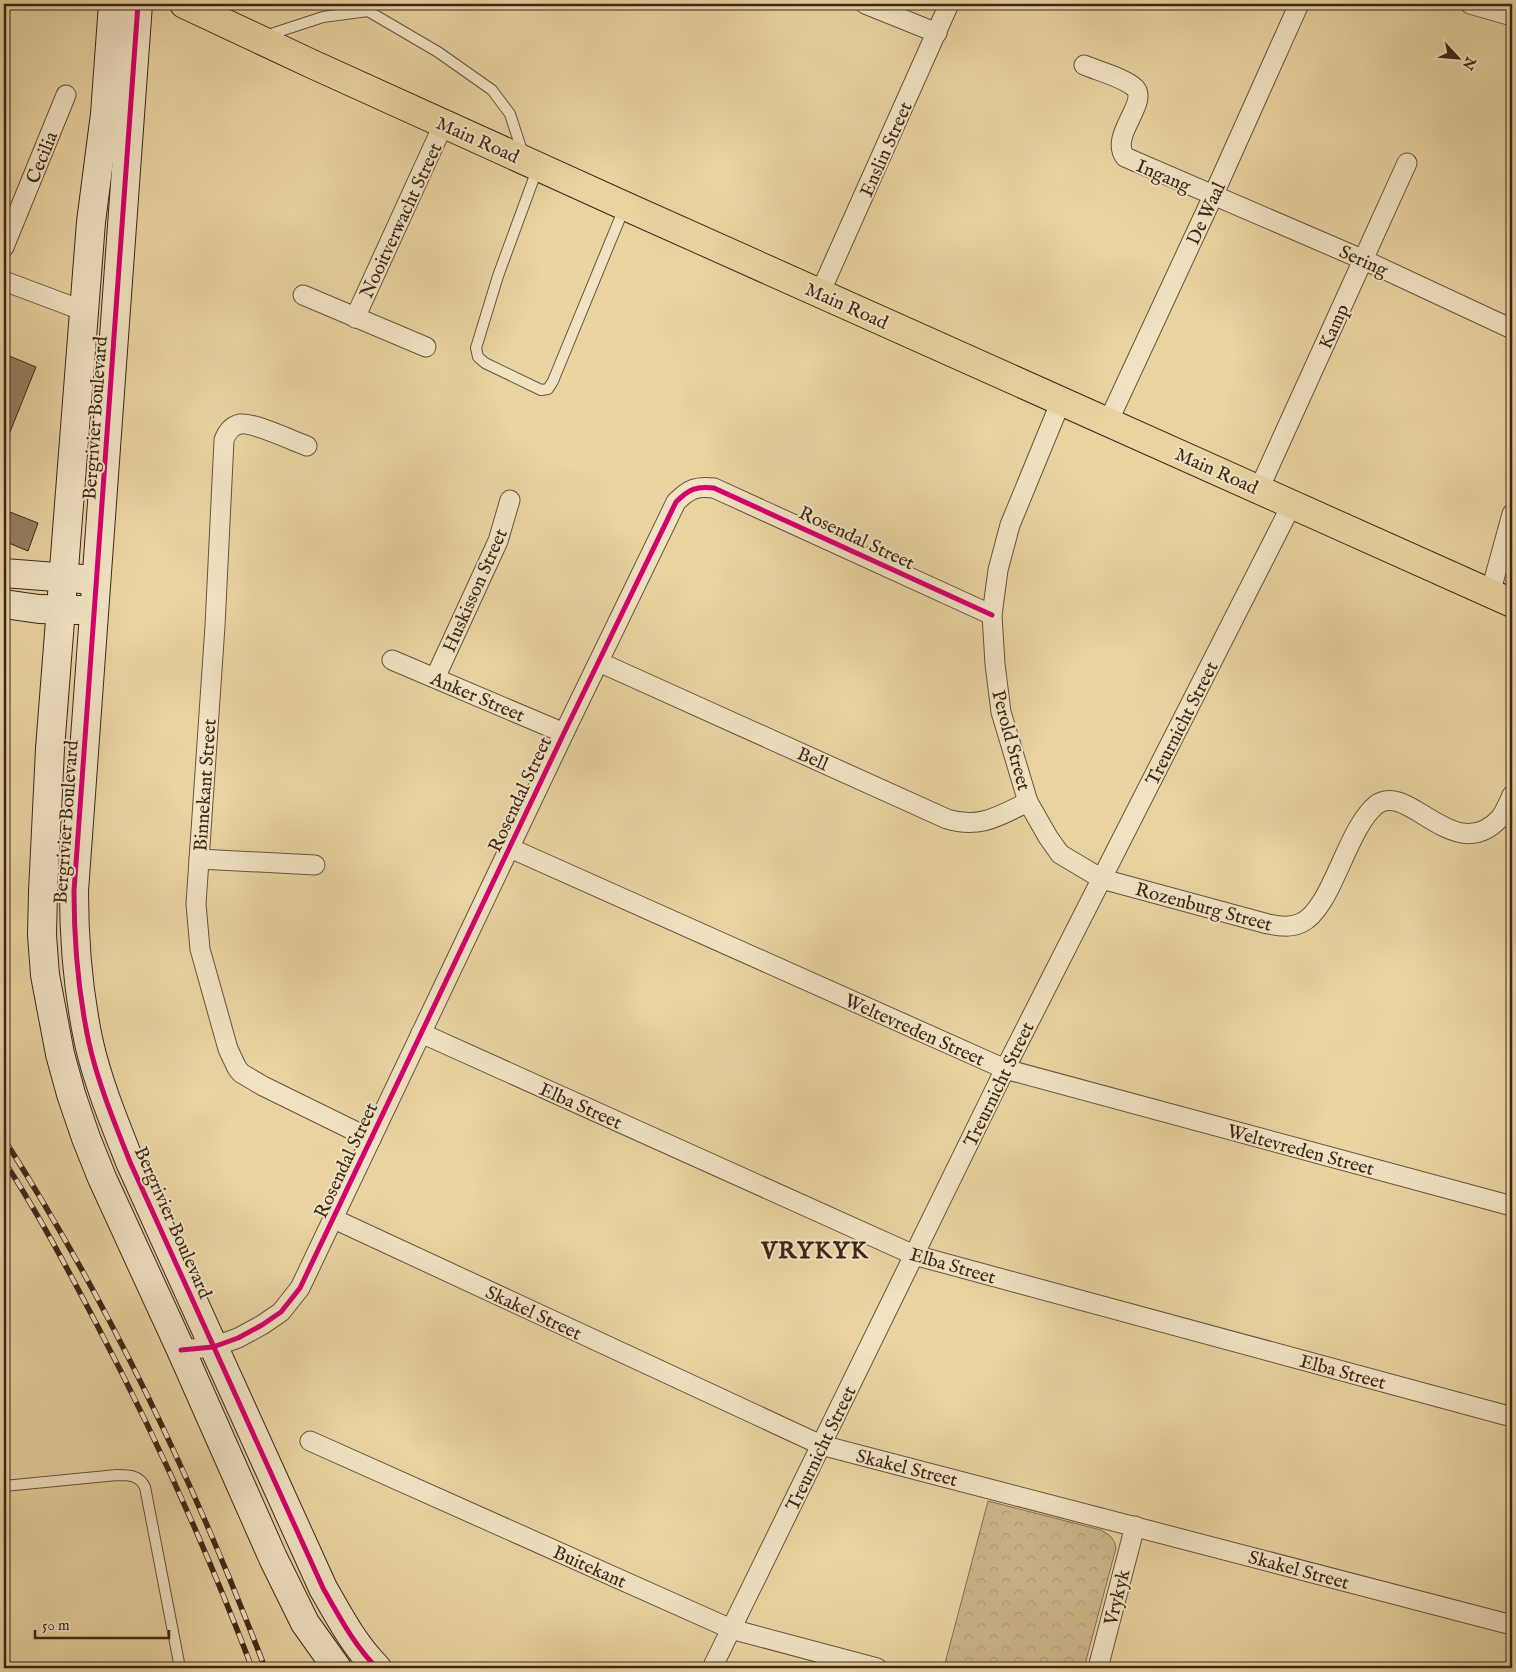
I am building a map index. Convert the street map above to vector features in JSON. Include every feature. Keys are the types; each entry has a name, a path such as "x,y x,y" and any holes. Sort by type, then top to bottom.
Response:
{"main road":[{"name":"Main Road","path":"184,4 625,206 1501,598"}],"street":[{"name":"Bergrivier Boulevard","path":"113,4 105,114 84,311 60,609 44,847 42,936 45,974 60,1054 71,1094 102,1178 273,1558 305,1622 336,1668"},
{"name":"Bergrivier Boulevard","path":"138,4 74,891 76,962 83,1014 100,1077 130,1162 323,1588 344,1625 367,1658 377,1668"},
{"path":"866,4 936,33"},
{"name":"Enslin Street","path":"820,293 949,4"},
{"name":"De Waal","path":"1108,422 1213,196 1299,4"},
{"path":"1470,4 1512,16"},
{"name":"Ingang","path":"1084,65 1129,83 1137,91 1139,97 1122,141 1121,150 1125,157 1213,196"},
{"name":"Cecilia","path":"4,247 66,95"},
{"name":"Nooitverwacht Street","path":"355,318 444,123"},
{"name":"Kamp","path":"1259,489 1407,163"},
{"name":"Sering","path":"1213,196 1364,260 1512,330"},
{"path":"4,282 84,311"},
{"name":"Nooitverwacht Street","path":"303,296 426,347"},
{"name":"Perold Street","path":"1061,401 1010,525 998,570 992,615 995,664 1001,712 1028,802 1060,854 1102,880"},
{"name":"Binnekant Street","path":"307,446 244,424 238,424 232,428 227,432 224,440 215,626 196,904 200,949 228,1050 232,1060 242,1073 371,1139"},
{"name":"Rosendal Street","path":"181,1350 213,1346 238,1338 281,1312 300,1288 564,733 676,502 685,493 704,487 714,488 992,615"},
{"name":"Huskisson Street","path":"435,678 498,541 510,500"},
{"name":"Treurnicht Street","path":"712,1668 1005,1068 1292,504"},
{"path":"1501,598 1512,514"},
{"path":"4,573 97,580"},
{"path":"4,604 39,609 95,611"},
{"name":"Anker Street","path":"392,660 564,733"},
{"name":"Bell","path":"599,662 954,821 973,824 997,817 1028,802"},
{"name":"Rozenburg Street","path":"1102,880 1268,924 1292,926 1302,923 1309,918 1320,905 1360,826 1377,804 1399,802 1445,828 1460,834 1488,829 1501,817 1512,795"},
{"name":"Weltevreden Street","path":"510,848 1005,1068 1512,1206"},
{"path":"199,859 315,865"},
{"name":"Elba Street","path":"421,1033 914,1255 1512,1417"},
{"name":"Skakel Street","path":"334,1219 821,1445 1512,1625"},
{"name":"Buitekant","path":"310,1441 731,1629 877,1668"},
{"name":"Vrykyk","path":"1098,1668 1135,1526"}],"lane":[{"path":"258,39 322,16 367,8 438,52 492,90 510,114 532,163 476,348 478,357 485,363 509,376 542,390 548,389 554,381 625,206"},
{"path":"4,1486 117,1475 134,1476 141,1480 145,1487 180,1668"}],"green space":[{"path":"988,1501 1101,1530 1113,1539 1116,1548 1084,1668 944,1667"}],"building":[{"path":"7,355 36,367 4,447 4,365"},
{"path":"10,512 38,523 28,551 4,541 4,527"}],"railway":[{"path":"4,1139 80,1266 148,1397 210,1531 265,1668"},
{"path":"4,1161 63,1261 139,1408 179,1493 252,1668"}],"cycle path":[{"path":"138,4 74,891 79,986 89,1043 97,1073 130,1162 323,1588 354,1640 377,1668"},
{"path":"181,1350 213,1347 238,1338 281,1312 300,1288 676,502 693,489 714,488 992,615"}],"district":[{"name":"VRYKYK","path":"815,1250"}]}
